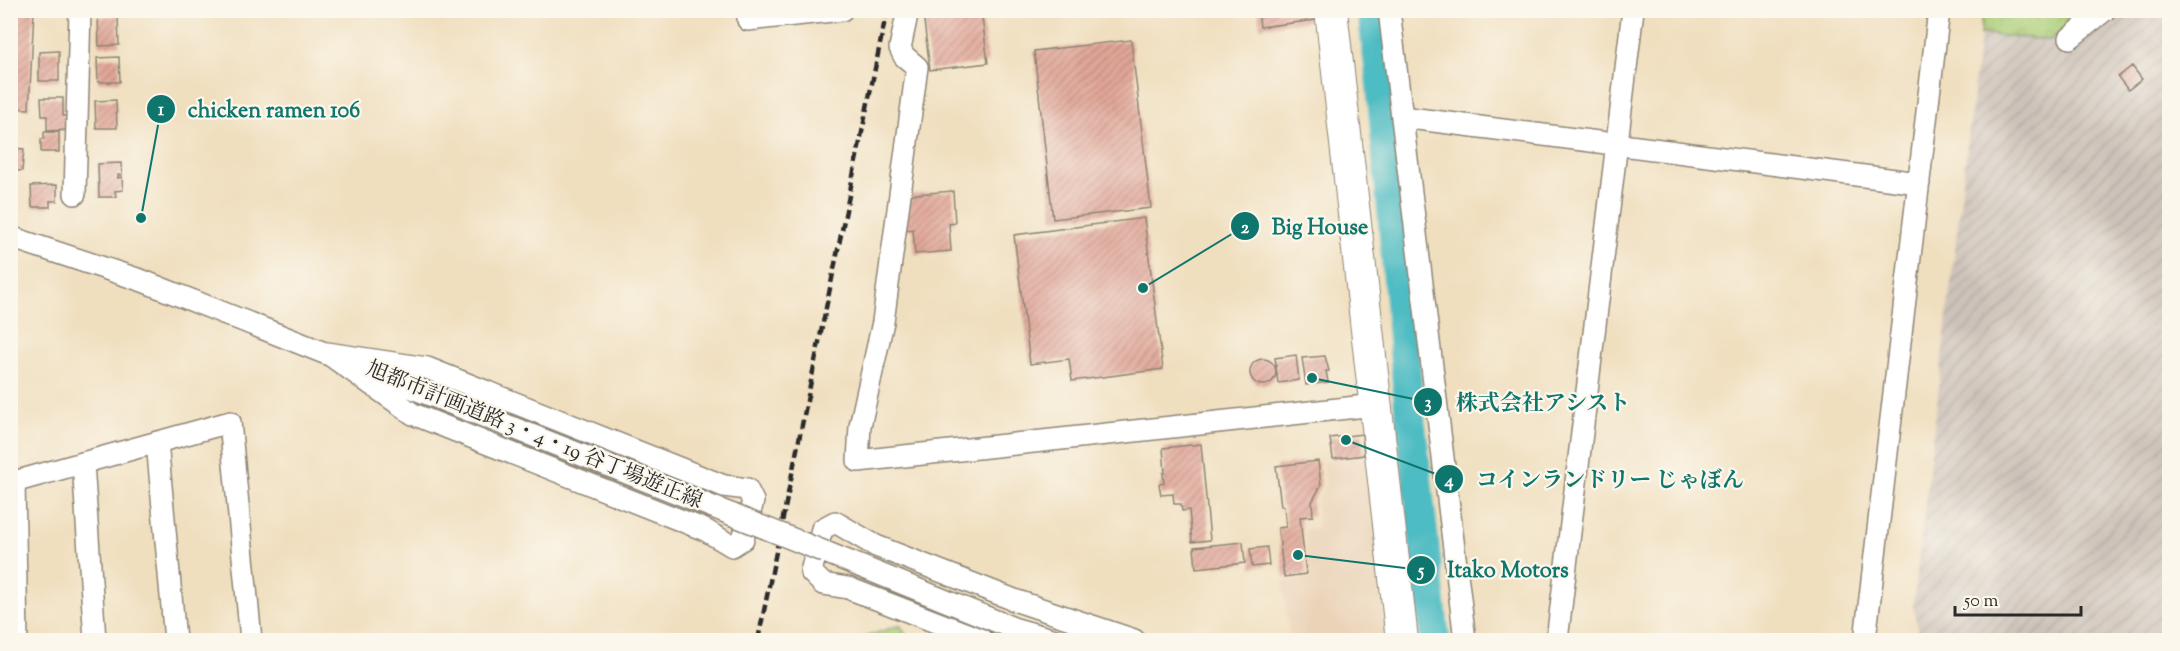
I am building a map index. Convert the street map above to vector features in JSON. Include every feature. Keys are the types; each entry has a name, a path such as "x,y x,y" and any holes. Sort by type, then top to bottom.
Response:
{"highway":[{"path":"1331,10 1402,640"}],"street":[{"path":"75,194 80,10"},
{"path":"748,10 748,20 842,10"},
{"path":"908,10 900,48 904,56 916,67 883,322 860,426 858,461 1375,405"},
{"path":"1389,10 1465,640"},
{"path":"1557,640 1633,10"},
{"path":"1865,640 1939,10"},
{"path":"2070,38 2105,10"},
{"path":"1402,117 1918,183"},
{"name":"旭都市計画道路 3・4・19 谷丁場遊正線","path":"10,237 143,281 1013,628 1055,640"},
{"path":"327,353 427,369 724,486 747,489 753,501 743,539 732,546 705,530 413,414 327,353"},
{"path":"16,640 12,483 230,422 252,640"},
{"path":"157,442 175,640"},
{"path":"83,463 95,640"},
{"path":"982,640 848,588 824,584 811,572 822,529 836,522 876,546 1017,601 1134,640"}],"shaded area":[{"path":"1983,11 2169,11 2169,640 1920,640 1913,606"},
{"path":"1370,458 1387,640 1290,640 1283,581 1308,578 1305,529 1318,528 1316,503 1325,484 1323,462"}],"green space":[{"path":"1983,11 2088,11 2050,40 1980,34"},
{"path":"900,625 909,640 857,640"}],"building":[{"path":"10,10 34,10 29,109 10,108"},
{"path":"940,10 981,10 988,63 930,70 923,13"},
{"path":"1258,10 1315,10 1316,20 1260,27"},
{"path":"118,16 119,45 99,46 98,17"},
{"path":"1131,40 1151,208 1053,219 1034,51"},
{"path":"59,51 59,81 39,81 39,52"},
{"path":"119,57 120,82 98,82 97,58"},
{"path":"2132,66 2142,79 2128,90 2118,77"},
{"path":"41,98 63,98 63,116 70,116 70,130 47,131 47,116 42,116"},
{"path":"116,100 117,128 96,128 95,101"},
{"path":"44,132 59,132 59,152 41,152 41,139 44,139"},
{"path":"10,148 24,149 22,171 10,170"},
{"path":"121,163 122,175 118,175 118,178 122,177 123,190 115,191 116,197 99,197 98,164"},
{"path":"57,185 57,201 50,201 50,207 32,207 31,186"},
{"path":"953,191 955,223 949,224 951,251 915,254 913,229 907,230 904,195"},
{"path":"1144,218 1163,369 1072,381 1069,359 1030,364 1014,235"},
{"path":"1296,355 1299,380 1278,383 1275,358"},
{"path":"1325,356 1329,371 1326,371 1328,382 1306,385 1302,358"},
{"path":"1263,359 1272,363 1276,372 1272,381 1263,385 1254,381 1250,372 1254,363"},
{"path":"1362,434 1364,455 1333,459 1330,438"},
{"path":"1201,444 1210,540 1192,542 1189,510 1182,511 1181,504 1174,504 1173,494 1161,495 1159,484 1164,483 1163,448"},
{"path":"1318,461 1321,485 1312,502 1313,516 1300,517 1306,574 1284,577 1278,528 1286,527 1276,466"},
{"path":"1243,542 1245,563 1196,568 1194,547"},
{"path":"1267,547 1269,565 1252,567 1250,549"}],"waterway":[{"path":"1372,10 1380,74 1409,407 1435,640"}],"railway":[{"path":"758,640 887,10"}],"place":[{"name":"chicken ramen 106","path":"141,218"},
{"name":"Big House","path":"1143,288"},
{"name":"株式会社アシスト","path":"1312,378"},
{"name":"コインランドリー じゃぼん","path":"1346,440"},
{"name":"Itako Motors","path":"1298,555"}]}
